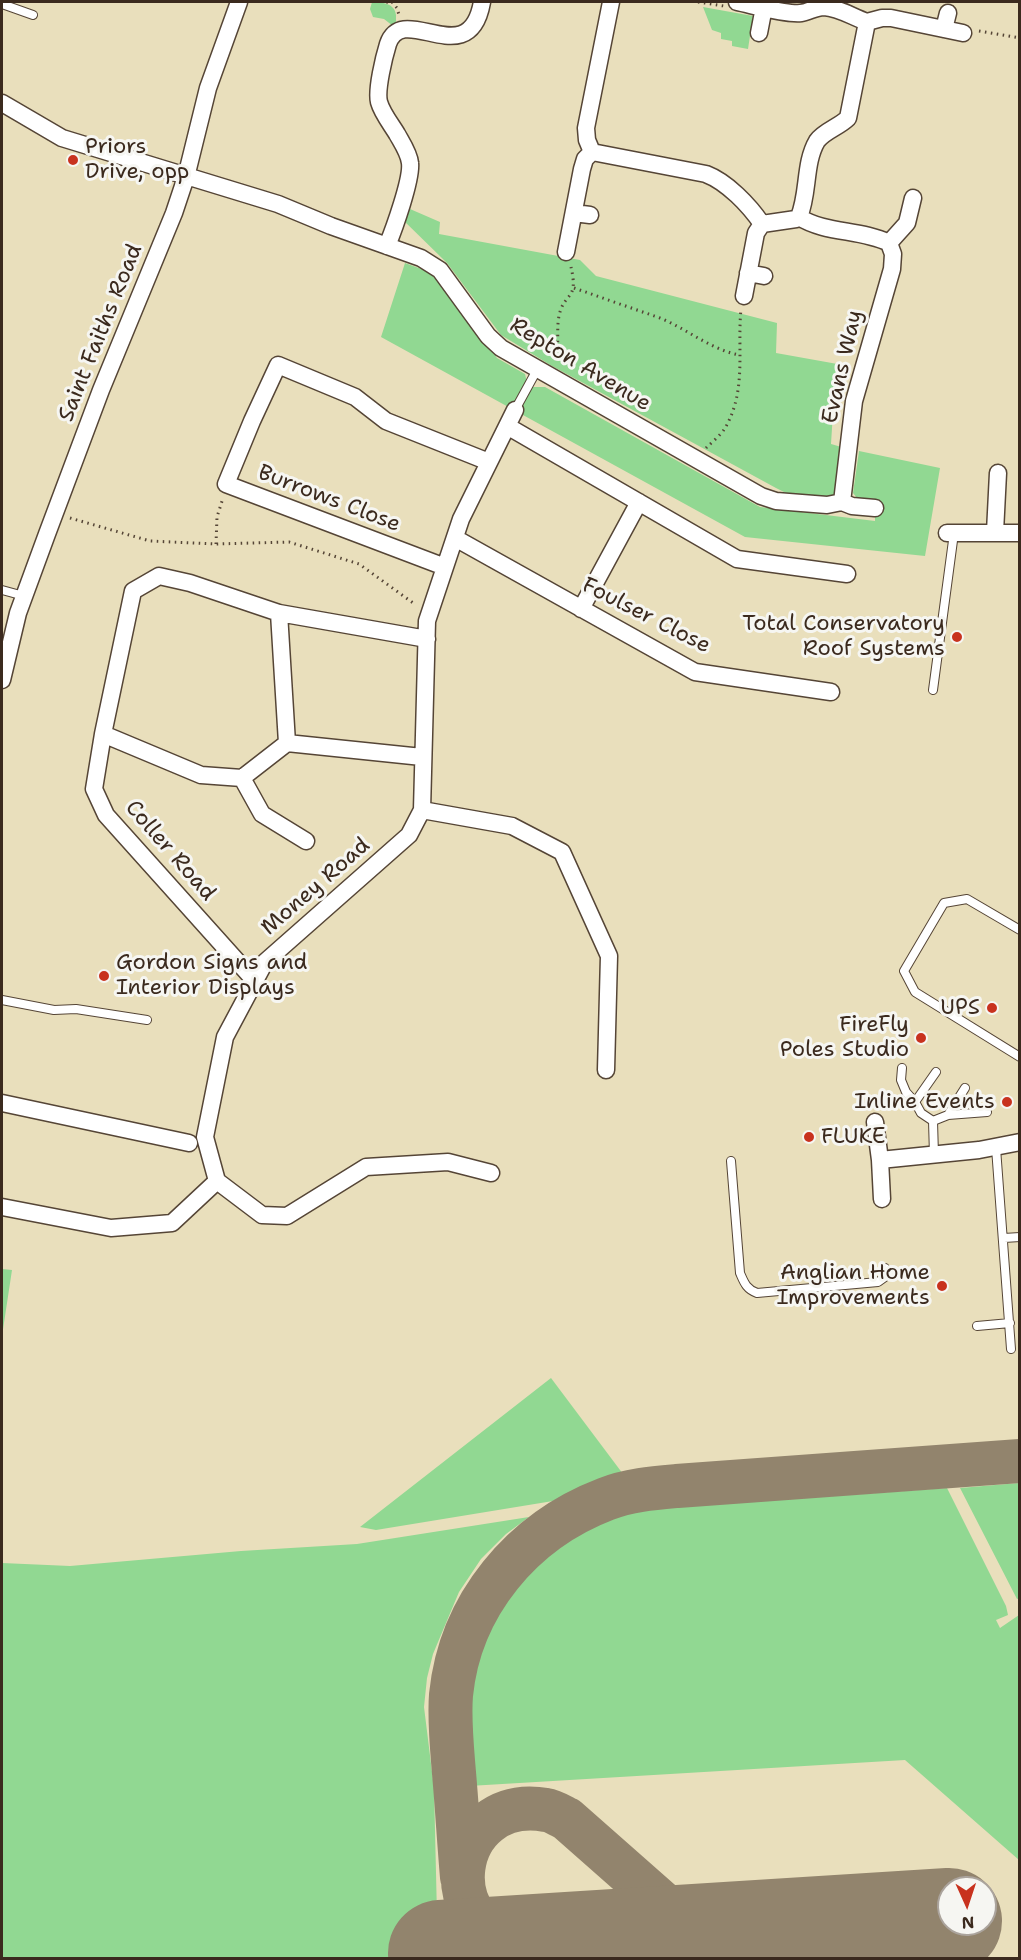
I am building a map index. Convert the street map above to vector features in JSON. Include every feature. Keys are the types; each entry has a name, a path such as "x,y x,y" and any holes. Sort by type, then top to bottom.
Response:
{"street":[{"name":"Saint Faiths Road","path":"2,680 18,613 54,514 101,390 174,213 186,177 208,88 239,2"},
{"path":"387,246 398,217 411,165 407,152 379,104 378,94 388,42 395,33 403,28 414,27 449,34 460,34 470,30 476,22 482,2"},
{"path":"592,152 587,140 586,128 611,2"},
{"path":"732,4 801,13 812,8 824,7 849,13 867,22 882,18 946,21 963,33"},
{"path":"759,33 764,7"},
{"path":"800,217 812,154 818,140 848,118 867,22"},
{"name":"Repton Avenue","path":"2,103 63,138 278,204 331,226 421,258 440,270 488,336 501,348 761,496 776,501 827,505 842,502 852,506 875,508"},
{"path":"566,252 582,214 585,159 592,152"},
{"path":"592,152 717,178 756,215 762,224"},
{"path":"800,217 812,225 877,238 889,243 908,223 913,198"},
{"path":"744,296 756,275 756,233 762,224 800,217"},
{"name":"Evans Way","path":"842,502 854,401 892,269 893,254 889,243"},
{"name":"Burrows Close","path":"445,567 226,484 238,454 278,365 355,397 386,422 489,462"},
{"name":"Money Road","path":"217,1181 205,1137 225,1037 264,962 409,835 422,810 422,757 429,614 461,519 515,410"},
{"path":"507,426 737,559 847,574"},
{"path":"995,532 998,473"},
{"path":"581,609 639,502"},
{"path":"951,533 1020,533"},
{"name":"Foulser Close","path":"455,538 695,672 831,692"},
{"name":"Coller Road","path":"254,981 106,815 94,789 133,591 159,576 190,583 279,614 427,639"},
{"path":"279,614 287,743"},
{"path":"103,735 201,775 242,777 287,743 422,757"},
{"path":"242,777 262,814 306,841"},
{"path":"422,810 512,826 562,852 609,956 606,1070"},
{"path":"2,1103 189,1143"},
{"path":"875,1122 882,1199"},
{"path":"880,1160 934,1156 996,1148 1020,1142"},
{"path":"2,1207 111,1228 172,1223 217,1181 262,1215 286,1216 366,1167 448,1162 491,1173"}],"lane":[{"path":"2,4 33,15"},
{"path":"515,410 543,371"},
{"path":"933,690 951,533"},
{"path":"2,590 24,596"},
{"path":"1020,930 967,899 944,903 904,971 915,992 1020,1057"},
{"path":"2,1000 54,1010 76,1009 147,1020"},
{"path":"902,1068 901,1080 906,1092 921,1113 933,1121"},
{"path":"915,1102 936,1072"},
{"path":"948,1115 965,1088"},
{"path":"933,1121 948,1115 987,1112"},
{"path":"933,1121 934,1156"},
{"path":"996,1148 1011,1349"},
{"path":"731,1161 740,1273 744,1284 750,1290 757,1293 878,1282 885,1277 885,1268"},
{"path":"1004,1238 1020,1237"},
{"path":"976,1326 1010,1323"}],"path":[{"path":"698,2 715,7 732,4"},
{"path":"963,33 964,28 1020,38"},
{"path":"543,371 558,351 559,315 574,288 566,252"},
{"path":"574,288 660,318 691,336 739,355"},
{"path":"699,461 706,448 724,429 732,412 741,375 739,355 744,296"},
{"path":"216,544 217,517 226,484"},
{"path":"54,514 150,541 216,544 289,542 359,564 429,614"}],"green space":[{"path":"372,2 383,3 393,8 396,24 393,26 384,19 373,17 370,9"},
{"path":"703,7 753,16 748,49 732,46 732,41 721,39 721,33 712,30"},
{"path":"410,209 440,222 439,234 580,260 596,276 777,323 776,353 843,365 834,396 831,444 845,448 844,474 832,502 802,501 776,488 552,366 501,335 447,263 402,219"},
{"path":"405,263 427,271 441,283 497,358 525,374 528,387 545,387 760,507 875,521 875,508 861,503 853,493 859,451 940,468 925,556 745,537 381,337"},
{"path":"2,1269 12,1270 2,1336"},
{"path":"551,1378 623,1474 553,1501 376,1530 360,1527"},
{"path":"1019,1483 1020,1598 1017,1599 960,1488"},
{"path":"947,1488 1006,1606 1008,1615 996,1620 1000,1628 1019,1615 1019,1860 905,1760 469,1786 463,1716 465,1674 483,1624 503,1590 558,1542 591,1525 625,1514 663,1508"},
{"path":"529,1517 506,1534 481,1559 459,1592 433,1654 427,1678 424,1707 434,1788 438,1958 2,1958 2,1563 70,1566 241,1551 357,1544"}],"taxiway":[{"path":"462,1877 451,1724 451,1695 457,1662 467,1631 482,1602 500,1575 522,1551 548,1530 606,1499 642,1490 1020,1461"},
{"path":"533,1947 499,1937 477,1919 465,1894 463,1868 471,1843 488,1823 513,1811 546,1810 567,1819 677,1916 706,1930 738,1934"}],"runway":[{"path":"441,1953 937,1922"}],"place":[{"name":"Priors Drive, opp","path":"73,160"},
{"name":"Total Conservatory Roof Systems","path":"957,637"},
{"name":"Gordon Signs and Interior Displays","path":"104,976"},
{"name":"UPS","path":"992,1008"},
{"name":"FireFly Poles Studio","path":"921,1038"},
{"name":"Inline Events","path":"1007,1102"},
{"name":"FLUKE","path":"809,1137"},
{"name":"Anglian Home Improvements","path":"942,1286"}]}
